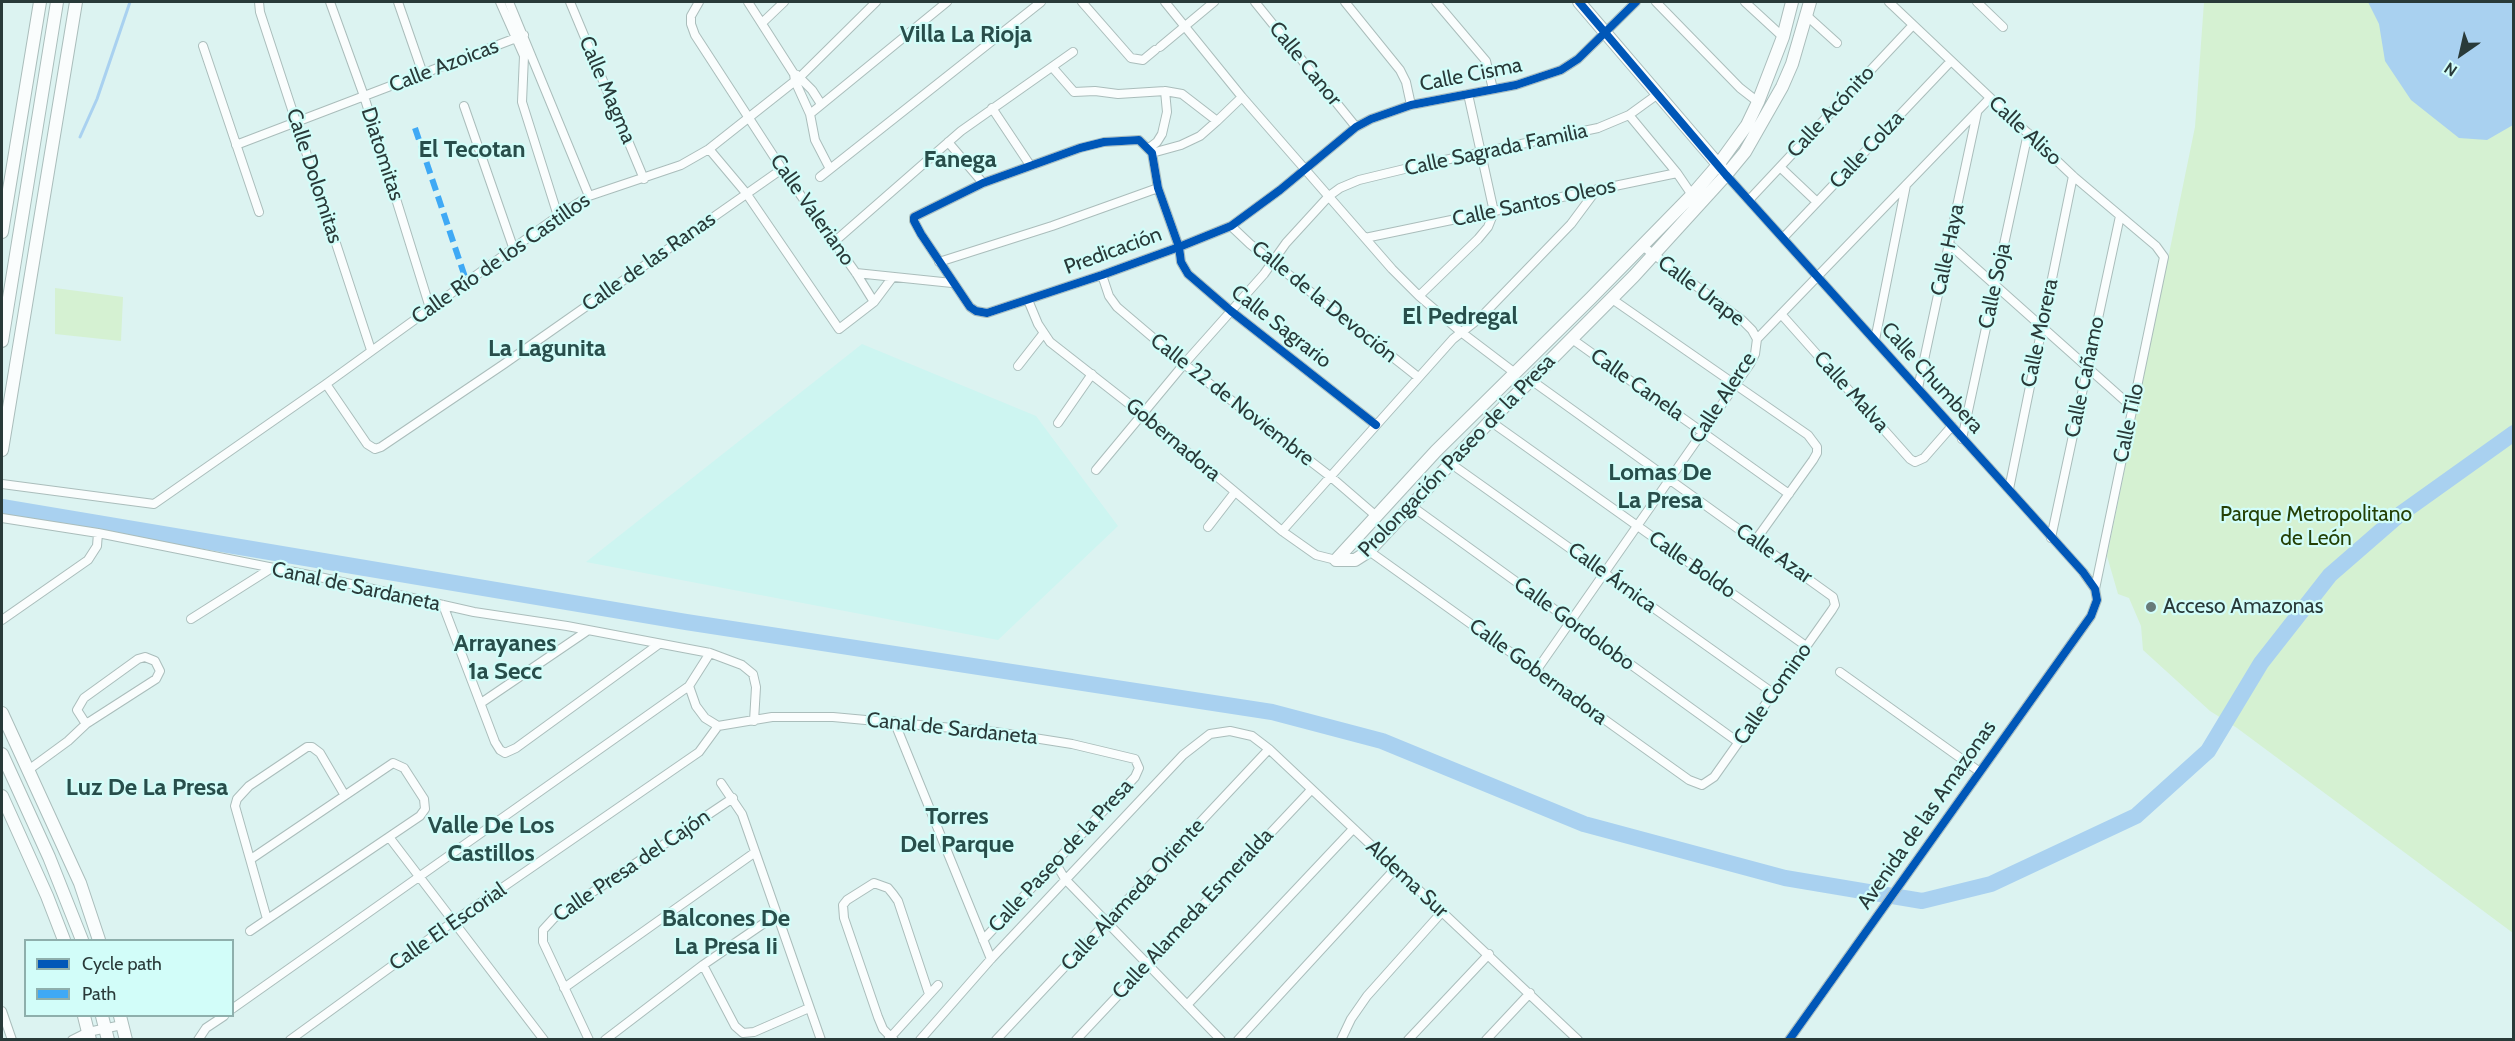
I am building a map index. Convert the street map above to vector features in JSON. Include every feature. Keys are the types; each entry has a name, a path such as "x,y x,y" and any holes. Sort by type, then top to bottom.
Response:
{"street":[{"path":"2,232 40,2"},
{"path":"2,341 57,2"},
{"path":"68,2 66,33 68,46"},
{"path":"2,450 76,2"},
{"name":"Calle Dolomitas","path":"259,2 260,12 371,350"},
{"name":"Diatomitas","path":"330,2 364,96 430,308"},
{"path":"398,2 423,74"},
{"path":"500,2 520,36 524,56 522,102 558,216"},
{"path":"509,2 520,36 589,196"},
{"name":"Calle Magma","path":"570,2 644,178"},
{"name":"Calle Valeriano","path":"699,2 691,16 691,24 782,169 874,302"},
{"path":"748,2 797,77 821,104"},
{"path":"762,23 784,2"},
{"name":"Calle Río de los Castillos","path":"2,484 154,504 326,384 513,247 589,196 681,165 709,149 797,77 876,2"},
{"path":"810,114 947,2"},
{"path":"820,177 1041,2"},
{"path":"1082,2 1131,58 1143,60 1214,2"},
{"path":"1165,2 1304,170 1419,296 1461,332 1515,373"},
{"name":"Calle Canor","path":"1255,2 1356,127"},
{"path":"1345,2 1400,70 1412,105"},
{"path":"1437,2 1486,61 1493,89"},
{"path":"1580,2 1726,175 1752,142 1782,87 1810,2"},
{"name":"Calle Cisma","path":"1304,170 1356,127 1412,105 1539,79 1561,70 1578,59 1636,2"},
{"path":"1656,2 1740,88 1758,102"},
{"path":"1745,2 1783,37"},
{"path":"1718,165 1747,125 1758,102 1783,37 1792,2"},
{"name":"Calle Aliso","path":"1889,2 2073,176 2156,246 2164,257"},
{"path":"1977,2 2003,27"},
{"path":"1806,15 1837,43"},
{"name":"Calle Acónito","path":"1749,200 1913,25"},
{"name":"Calle Azoicas","path":"236,145 520,36"},
{"path":"203,46 259,212"},
{"path":"834,242 948,142 992,108 1073,52"},
{"name":"Calle Colza","path":"1783,238 1951,61"},
{"path":"1053,68 1071,91 1077,93 1095,91 1118,94 1166,91 1182,94 1217,121"},
{"path":"797,77 810,114 815,140 830,169"},
{"path":"1151,150 1162,134 1167,112 1166,91"},
{"path":"1419,296 1479,239 1488,227 1494,212 1483,153 1468,94"},
{"name":"Calle Sagrada Familia","path":"1096,470 1329,196 1347,184 1359,180 1598,128 1629,115 1658,94"},
{"path":"952,283 914,222 916,214 983,183 1030,165 1104,142 1139,140 1151,150 1171,149 1200,136 1242,96"},
{"name":"Calle Alerce","path":"1536,671 1736,384 1755,354 1756,339 1990,98"},
{"path":"464,106 513,247"},
{"path":"992,108 1030,165"},
{"name":"Calle Haya","path":"1918,388 1978,111"},
{"path":"1629,115 1677,173 1692,195"},
{"name":"Calle Soja","path":"1962,439 2028,133"},
{"path":"948,142 983,183"},
{"path":"709,149 746,194 839,329 874,302 892,278"},
{"name":"Calle Sagrario","path":"1151,150 1158,188 1179,247 1181,262 1188,274 1231,311 1376,425"},
{"name":"Prolongación Paseo de la Presa","path":"1336,560 1375,515 1692,195 1718,165"},
{"path":"1780,166 1817,202"},
{"name":"Calle de las Ranas","path":"326,384 367,444 375,449 381,447 513,358 782,169"},
{"name":"Predicación","path":"952,283 970,307 976,311 987,313 1028,300 1179,247 1231,225 1258,208 1304,170"},
{"name":"Calle Santos Oleos","path":"1365,238 1677,173"},
{"name":"Calle Chumbera","path":"1726,175 2083,572 2095,589"},
{"name":"Prolongación Paseo de la Presa","path":"1336,560 1355,560 1369,551 1490,421 1654,255 1726,175"},
{"name":"Calle Morera","path":"2009,489 2073,176"},
{"path":"1875,340 1906,184"},
{"path":"939,262 1052,226 1158,188"},
{"path":"1282,531 1418,377 1461,332 1481,317 1571,224 1597,189"},
{"name":"Calle Cañamo","path":"2051,538 2086,366 2120,216"},
{"name":"Calle de la Devoción","path":"1231,225 1418,377"},
{"path":"1949,244 2133,408"},
{"name":"Calle Urape","path":"1641,245 1742,320 1752,330 1756,339"},
{"name":"Calle Tilo","path":"2095,589 2164,257"},
{"path":"856,273 952,283"},
{"name":"Calle 22 de Noviembre","path":"1102,275 1109,296 1118,307 1184,364 1331,477 1375,515"},
{"path":"1612,299 1808,435 1817,447 1818,453 1755,541"},
{"name":"Gobernadora","path":"1028,300 1044,334 1282,531 1316,555 1336,560"},
{"name":"Calle Malva","path":"1781,314 1910,459 1919,461 1924,458 1952,426"},
{"path":"1018,366 1044,334"},
{"name":"Calle Canela","path":"1572,339 1789,494"},
{"path":"1058,423 1092,374"},
{"name":"Calle Azar","path":"1531,380 1825,589 1833,597 1835,605"},
{"name":"Calle Boldo","path":"1490,421 1806,646"},
{"name":"Calle Árnica","path":"1450,463 1773,693"},
{"path":"1208,527 1236,492"},
{"name":"Calle Gordolobo","path":"1410,505 1738,742"},
{"name":"Canal de Sardaneta","path":"2,518 98,533 394,592 443,605 710,653 747,668 755,681 754,721 772,717 803,716 894,721 996,732 1072,744 1131,757 1138,763 1138,772"},
{"path":"2,620 88,560 97,546 98,533"},
{"name":"Calle Gobernadora","path":"1369,551 1689,780 1702,785 1709,782"},
{"path":"191,619 270,569"},
{"name":"Avenida de las Amazonas","path":"1789,1040 2094,611 2097,600 2095,589"},
{"path":"443,605 495,742 500,750 510,752 659,644"},
{"name":"Calle Comino","path":"1709,782 1835,605"},
{"path":"481,703 587,631"},
{"path":"234,1008 689,686 710,653"},
{"path":"27,771 68,741 86,724 156,679 160,671 155,661 146,657 138,658 84,698 77,710 86,724"},
{"path":"1840,672 1980,772"},
{"path":"689,686 696,706 705,718 718,726 754,721"},
{"path":"2,713 80,883 99,939"},
{"path":"894,721 992,959"},
{"name":"Calle El Escorial","path":"290,1040 454,921 699,752 718,726"},
{"name":"Aldema Sur","path":"1065,879 1183,755 1210,734 1230,731 1252,736 1269,749 1489,954 1578,1040"},
{"path":"267,919 236,802 244,790 303,748 312,747 320,753 344,794"},
{"name":"Calle Alameda Oriente","path":"996,1040 1269,749"},
{"path":"2,754 49,857 82,939"},
{"path":"250,932 420,816 425,809 423,795 404,768 397,764 390,764 251,859"},
{"name":"Calle Paseo de la Presa","path":"983,940 1056,864 1138,772"},
{"path":"722,783 742,814 821,1040"},
{"name":"Calle Alameda Esmeralda","path":"1076,1040 1311,790"},
{"path":"2,796 64,939"},
{"name":"Calle Presa del Cajón","path":"589,1040 543,942 543,930 548,923 733,798"},
{"path":"1187,1005 1353,829"},
{"path":"389,837 544,1040"},
{"path":"564,988 754,853"},
{"path":"1056,864 1065,879 1221,1040"},
{"path":"1238,1040 1396,868"},
{"path":"920,1040 1065,879"},
{"path":"929,994 898,901 888,888 874,883 847,900 843,905 844,918 878,1017 891,1039 938,985"},
{"path":"1345,1038 1351,1019 1366,996 1442,912"},
{"path":"605,1040 703,965 776,915"},
{"path":"59,924 69,939"},
{"path":"1408,1040 1489,954"},
{"path":"703,965 735,1026 742,1033 754,1032 809,1008"},
{"path":"1486,1040 1530,993"},
{"path":"2,1011 12,1040"},
{"path":"84,1017 89,1036"},
{"path":"93,1017 106,1034"},
{"path":"102,1017 106,1034"},
{"path":"198,1040 206,1028 222,1017"},
{"path":"72,1040 106,1034 121,1020 126,1040"},
{"path":"1563,1040 1570,1032"}],"shaded area":[{"path":"2368,2 2513,2 2513,125 2487,140 2459,138 2411,100 2385,61 2379,24"},
{"path":"862,344 1036,416 1118,526 998,640 586,562"}],"green space":[{"name":"Parque Metropolitano de León","path":"2204,2 2513,2 2513,933 2237,728 2210,711 2143,650 2141,626 2129,598 2118,594 2107,556 2195,127"},
{"path":"55,288 123,297 121,341 55,334"}],"waterway":[{"path":"80,137 97,99 130,2"},
{"path":"2,507 686,622 1272,712 1382,741 1584,824 1785,878 1922,901 1991,884 2136,816 2208,751 2261,663 2330,575 2399,515 2514,433"}],"marked path":[{"path":"415,128 467,283"}],"cycle path":[{"path":"1579,2 1726,175 2083,572 2095,589 2097,600 2091,616 1789,1040"},
{"path":"1376,425 1231,311 1188,274 1181,262 1179,247 1158,188 1152,153 1139,140 1104,142 1080,148 983,183 914,217 921,234 970,307 987,313 1102,275 1179,247 1231,226 1280,190 1356,127 1371,119 1411,105 1516,85 1561,70 1578,59 1636,2"}],"place":[{"name":"Acceso Amazonas","path":"2151,607"}],"district":[{"name":"Villa La Rioja","path":"966,35"},
{"name":"El Tecotan","path":"472,150"},
{"name":"Fanega","path":"960,160"},
{"name":"El Pedregal","path":"1460,317"},
{"name":"La Lagunita","path":"547,349"},
{"name":"Lomas De La Presa","path":"1660,487"},
{"name":"Arrayanes 1a Secc","path":"505,658"},
{"name":"Luz De La Presa","path":"147,788"},
{"name":"Torres Del Parque","path":"957,831"},
{"name":"Valle De Los Castillos","path":"491,840"},
{"name":"Balcones De La Presa Ii","path":"726,933"}]}
